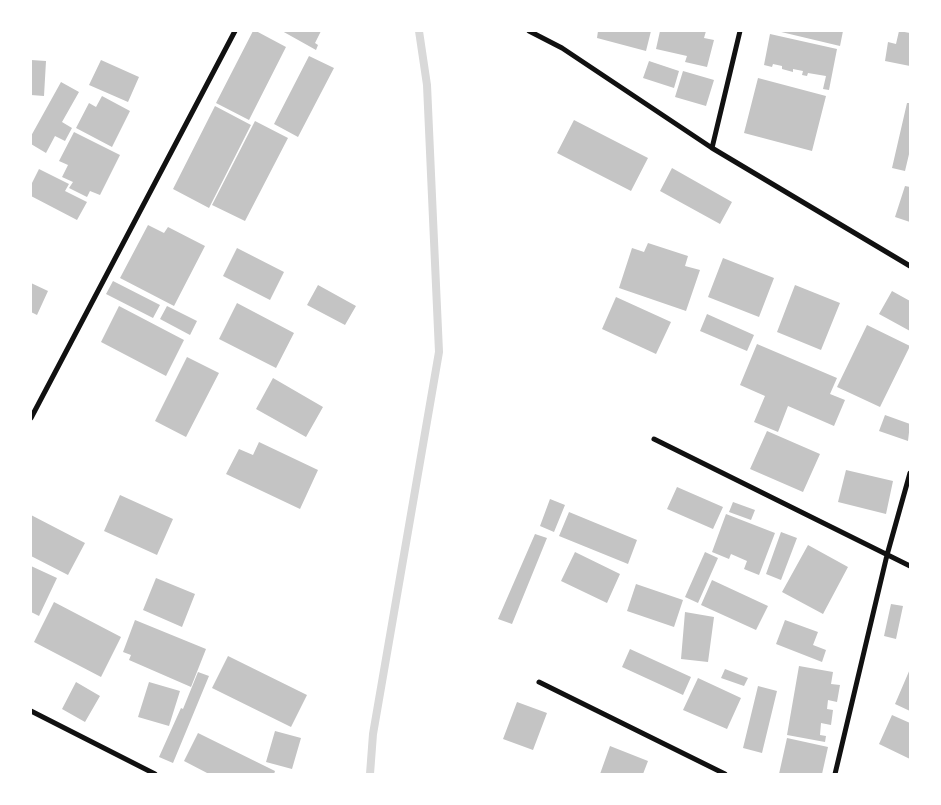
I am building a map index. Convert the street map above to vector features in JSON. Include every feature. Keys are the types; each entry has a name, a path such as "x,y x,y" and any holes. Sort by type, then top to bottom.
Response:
{"street":[{"path":"31,418 235,31"},
{"path":"529,31 562,48 712,148 910,266"},
{"path":"712,148 740,31"},
{"path":"31,401 38,405"},
{"path":"654,439 910,566"},
{"path":"834,774 887,555 910,473"},
{"path":"539,682 725,774"},
{"path":"31,711 154,774"}],"building":[{"path":"253,31 286,47 249,120 216,103"},
{"path":"282,31 321,31 315,43 318,45 316,50"},
{"path":"598,31 651,31 646,51 597,38"},
{"path":"660,31 706,31 704,38 714,40 707,67 685,62 687,56 656,49"},
{"path":"777,31 843,31 840,46"},
{"path":"899,31 910,33 910,66 885,61 888,42 896,44"},
{"path":"770,34 837,49 829,90 823,89 826,76 808,73 807,76 802,75 803,71 793,69 793,72 782,69 782,66 773,64 772,67 764,65"},
{"path":"309,56 334,68 298,137 274,124"},
{"path":"31,60 46,61 44,96 31,95"},
{"path":"101,60 139,77 128,102 89,85"},
{"path":"649,61 679,71 674,88 643,78"},
{"path":"683,71 714,80 706,106 675,97"},
{"path":"758,78 826,96 812,151 744,133"},
{"path":"61,82 79,92 62,122 72,128 65,141 55,136 46,153 31,144 31,136"},
{"path":"102,96 130,111 112,147 76,128 89,103 96,107"},
{"path":"907,103 910,103 910,150 905,171 892,168"},
{"path":"215,106 251,125 209,208 173,189"},
{"path":"574,120 648,158 631,191 557,153"},
{"path":"255,121 288,138 245,221 212,205"},
{"path":"74,132 120,155 100,195 90,191 87,197 69,188 73,182 62,177 68,165 59,161"},
{"path":"672,168 732,202 720,224 660,191"},
{"path":"39,169 69,184 65,191 87,202 77,220 31,196 31,185"},
{"path":"905,186 910,187 910,222 895,217"},
{"path":"148,225 164,233 168,227 205,246 174,306 120,278"},
{"path":"648,243 688,256 685,266 700,270 686,311 619,288 632,248 644,252"},
{"path":"237,248 284,272 270,300 223,276"},
{"path":"723,258 774,278 759,317 708,297"},
{"path":"113,281 160,305 153,318 106,294"},
{"path":"31,283 48,291 37,315 31,312"},
{"path":"318,285 356,306 345,325 307,305"},
{"path":"795,285 840,303 821,350 777,332"},
{"path":"892,291 910,301 910,331 879,314"},
{"path":"616,297 671,322 656,354 602,329"},
{"path":"237,303 294,333 276,368 219,339"},
{"path":"119,306 184,340 166,376 101,342"},
{"path":"167,306 197,321 190,335 160,319"},
{"path":"707,314 754,335 747,351 700,331"},
{"path":"867,325 910,346 880,407 837,387"},
{"path":"757,344 837,378 830,394 845,400 834,426 788,406 778,432 754,422 765,396 740,385"},
{"path":"187,357 219,373 186,437 155,421"},
{"path":"273,378 323,407 306,437 256,409"},
{"path":"885,415 910,424 908,441 879,431"},
{"path":"767,431 820,454 803,492 750,469"},
{"path":"259,442 318,470 300,509 226,474 239,449 253,455"},
{"path":"846,470 893,481 886,514 838,502"},
{"path":"677,487 723,507 713,529 667,509"},
{"path":"120,495 173,519 157,555 104,531"},
{"path":"550,499 565,505 554,532 540,526"},
{"path":"733,502 755,510 751,520 729,512"},
{"path":"569,512 637,540 628,564 559,536"},
{"path":"726,514 775,533 759,575 744,569 747,561 731,554 729,559 712,552"},
{"path":"31,515 85,543 68,575 31,556"},
{"path":"781,532 797,538 781,580 766,574"},
{"path":"535,534 547,538 512,624 498,619"},
{"path":"808,545 848,567 823,614 782,592"},
{"path":"575,552 620,574 607,603 561,581"},
{"path":"705,552 718,558 698,603 685,597"},
{"path":"31,566 57,578 39,616 31,612"},
{"path":"156,578 195,594 182,627 143,610"},
{"path":"712,580 768,606 756,630 701,605"},
{"path":"636,584 683,600 674,627 627,611"},
{"path":"54,602 121,637 101,677 34,642"},
{"path":"891,604 903,606 896,639 884,636"},
{"path":"685,612 714,617 708,662 681,659"},
{"path":"135,620 206,649 191,687 129,660 131,655 123,652"},
{"path":"785,620 818,632 813,645 826,650 822,662 776,644"},
{"path":"630,649 691,677 683,695 622,667"},
{"path":"228,656 307,695 291,727 212,688"},
{"path":"799,666 833,672 831,684 840,685 837,702 828,700 827,709 833,710 831,725 821,723 820,735 826,736 825,742 787,735"},
{"path":"725,669 748,678 744,686 721,678"},
{"path":"910,669 910,711 895,704"},
{"path":"198,672 209,676 173,763 159,757 181,708 183,709"},
{"path":"698,678 741,698 727,729 683,710"},
{"path":"76,682 100,696 85,722 62,709"},
{"path":"149,682 180,691 169,726 138,717"},
{"path":"758,686 777,691 762,753 743,748"},
{"path":"517,702 547,713 533,750 503,739"},
{"path":"892,715 910,723 910,759 879,744"},
{"path":"275,731 301,738 292,769 266,762"},
{"path":"198,733 275,771 274,774 209,774 184,761"},
{"path":"787,738 828,747 822,774 779,774"},
{"path":"610,746 648,761 643,774 600,774"}],"waterway":[{"path":"370,774 373,734 439,352 427,85 419,31"}]}
